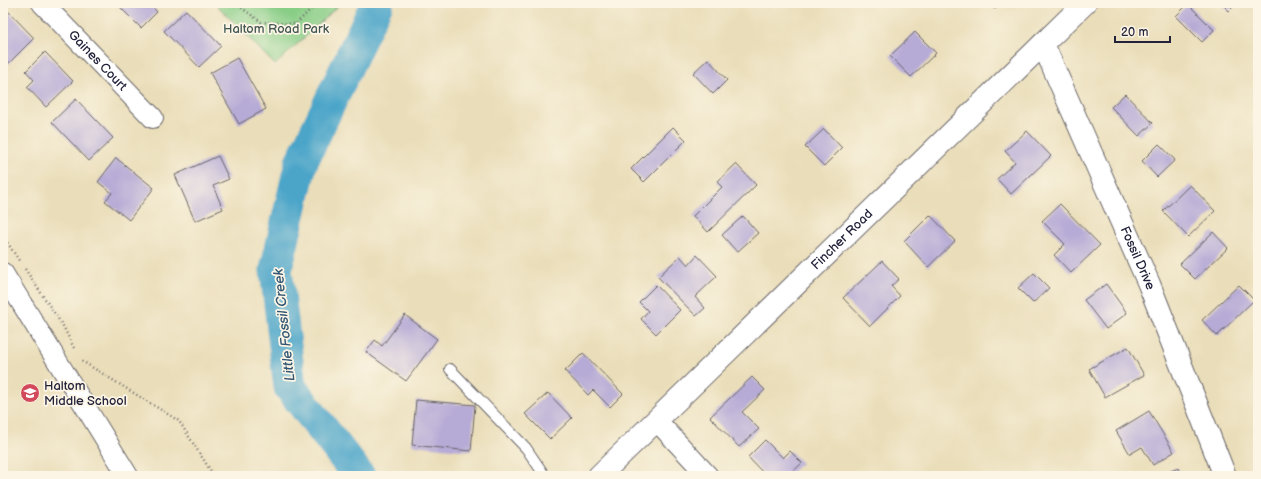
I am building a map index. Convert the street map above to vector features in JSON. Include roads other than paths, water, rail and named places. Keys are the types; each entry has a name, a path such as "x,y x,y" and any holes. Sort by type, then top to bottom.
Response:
{"street":[{"name":"Gaines Court","path":"42,3 153,118"},
{"name":"Fincher Road","path":"599,476 1085,3"},
{"name":"Fossil Drive","path":"1043,44 1149,284 1225,476"},
{"path":"3,274 128,476"},
{"path":"656,420 708,476"}],"lane":[{"path":"450,369 526,448 545,476"}],"waterway":[{"name":"Little Fossil Creek","path":"359,476 290,387 276,270 301,163 377,3"}],"place":[{"name":"Haltom Middle School","path":"30,393"}],"park label":[{"name":"Haltom Road Park","path":"276,29"}]}
